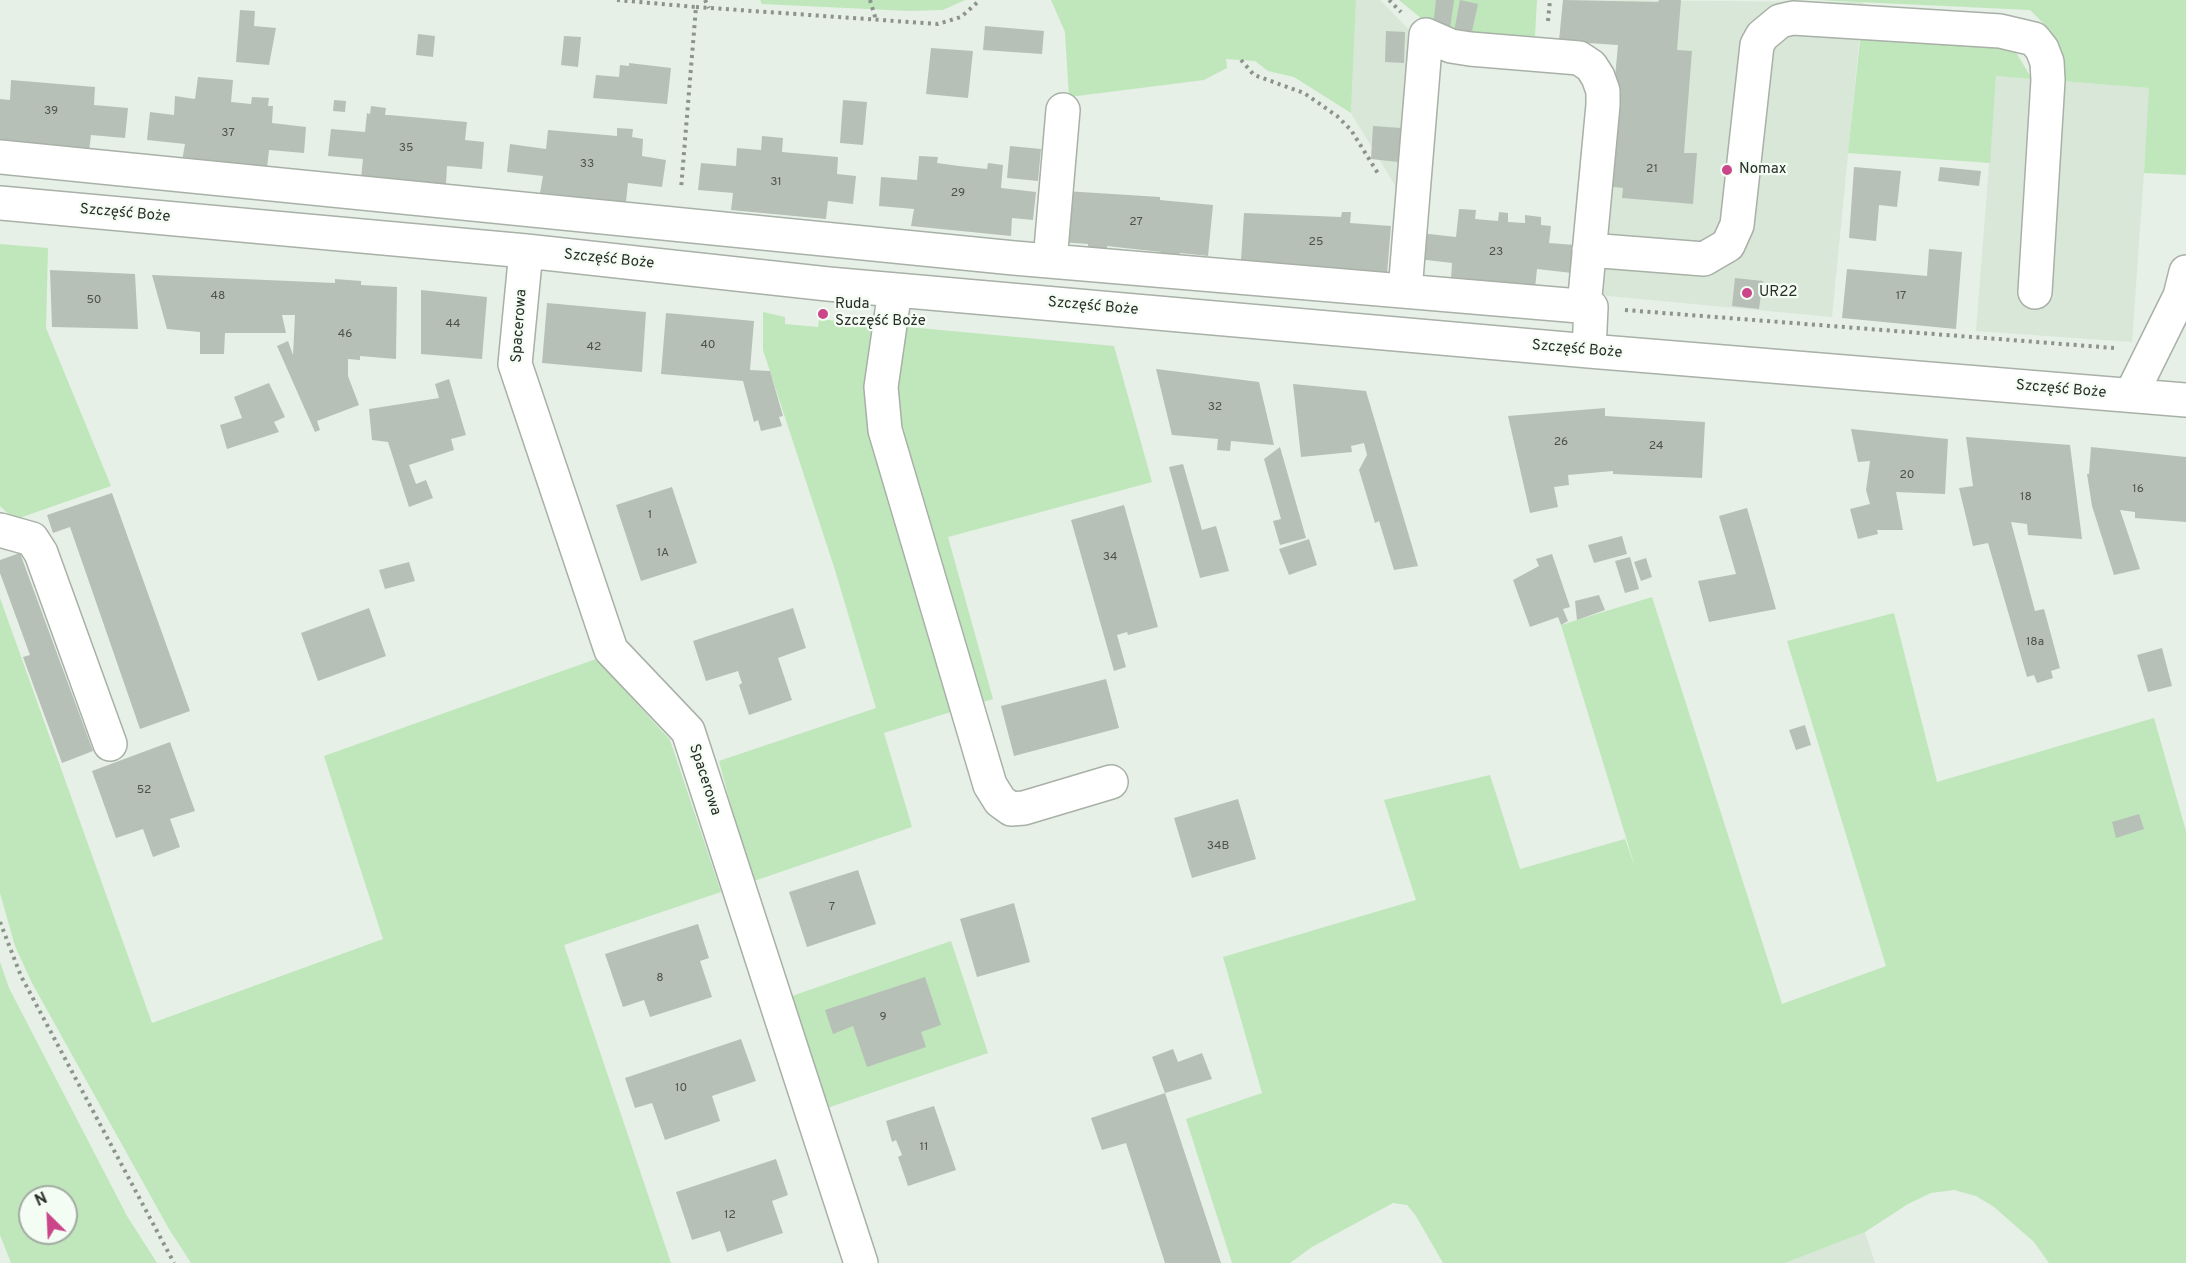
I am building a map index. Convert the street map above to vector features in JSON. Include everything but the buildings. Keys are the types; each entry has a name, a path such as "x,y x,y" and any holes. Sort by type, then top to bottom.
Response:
{"street":[{"path":"1589,250 1704,259 1728,245 1737,225 1757,45 1761,36 1780,21 1793,18 2000,32 2034,39 2042,49 2046,62 2048,80 2035,292"},
{"path":"1405,291 1426,35 1451,46 1470,49 1579,58 1591,66 1598,77 1603,98 1589,250 1589,351"},
{"path":"1050,261 1063,110"},
{"path":"0,157 1050,261 1588,307"},
{"name":"Szczęść Boże","path":"0,203 526,251 895,290 1589,351 2186,400"},
{"name":"Spacerowa","path":"526,251 515,364 611,650 688,731 861,1263"},
{"path":"2130,395 2180,296 2186,272"},
{"path":"895,290 881,387 885,430 990,785 1000,801 1011,808 1024,807 1111,782"},
{"path":"0,530 32,539 41,553 110,744"}],"path":[{"path":"617,0 938,24 961,17 980,0"},
{"path":"705,0 709,8"},
{"path":"870,0 876,20"},
{"path":"678,225 696,7"},
{"path":"1241,60 1254,75 1304,93 1337,116 1351,130 1380,176"},
{"path":"1588,307 2151,351"},
{"path":"0,922 26,986 174,1263"}],"shaded area":[{"path":"1356,0 1380,0 1417,38 1407,205 1351,113"},
{"name":"Nomax","path":"1563,0 1863,2 1832,317 1597,295 1618,45 1559,41"},
{"path":"1996,76 2150,88 2132,342 1976,331"},
{"path":"1865,1232 1875,1263 1785,1263"}],"green space":[{"path":"760,0 965,0 943,10 909,11 762,4"},
{"path":"1051,0 1356,0 1351,113 1294,77 1268,71 1255,61 1226,59 1227,68 1204,80 1069,97 1065,32"},
{"path":"1399,0 1537,0 1535,36 1440,34"},
{"path":"1816,0 2186,0 2186,175 2144,173 2149,88 2060,81 2058,46 2050,30 2030,10"},
{"path":"1861,31 2008,46 2017,54 2032,79 1996,76 1990,163 1848,153"},
{"path":"0,244 48,248 46,328 111,486 22,517 18,523 0,506"},
{"path":"763,312 785,317 785,324 818,327 819,319 879,326 957,710 884,733 912,827 751,882 719,761 876,708 835,570 763,350"},
{"path":"897,326 1114,346 1152,482 948,537 993,699 976,704 893,426"},
{"path":"1652,597 1782,1004 1886,966 1787,641 1894,613 1937,782 2154,718 2186,831 2186,1263 2049,1263 2034,1242 1994,1207 1976,1196 1954,1190 1931,1193 1908,1204 1865,1232 1785,1263 1443,1263 1416,1216 1407,1205 1393,1203 1312,1247 1290,1263 1232,1263 1186,1119 1262,1093 1223,957 1416,900 1384,800 1490,775 1520,869 1625,839 1635,867 1561,625"},
{"path":"0,598 152,1023 383,939 324,756 596,659 670,740 721,892 564,945 671,1263 191,1263 169,1229 32,983 15,946 0,893"},
{"path":"951,941 988,1053 827,1108 789,997"},
{"path":"0,962 9,988 127,1216 157,1263 11,1263 0,1235"}],"place":[{"name":"Nomax","path":"1727,170"},
{"name":"UR22","path":"1747,293"},
{"name":"Ruda Szczęść Boże","path":"823,314"}]}
